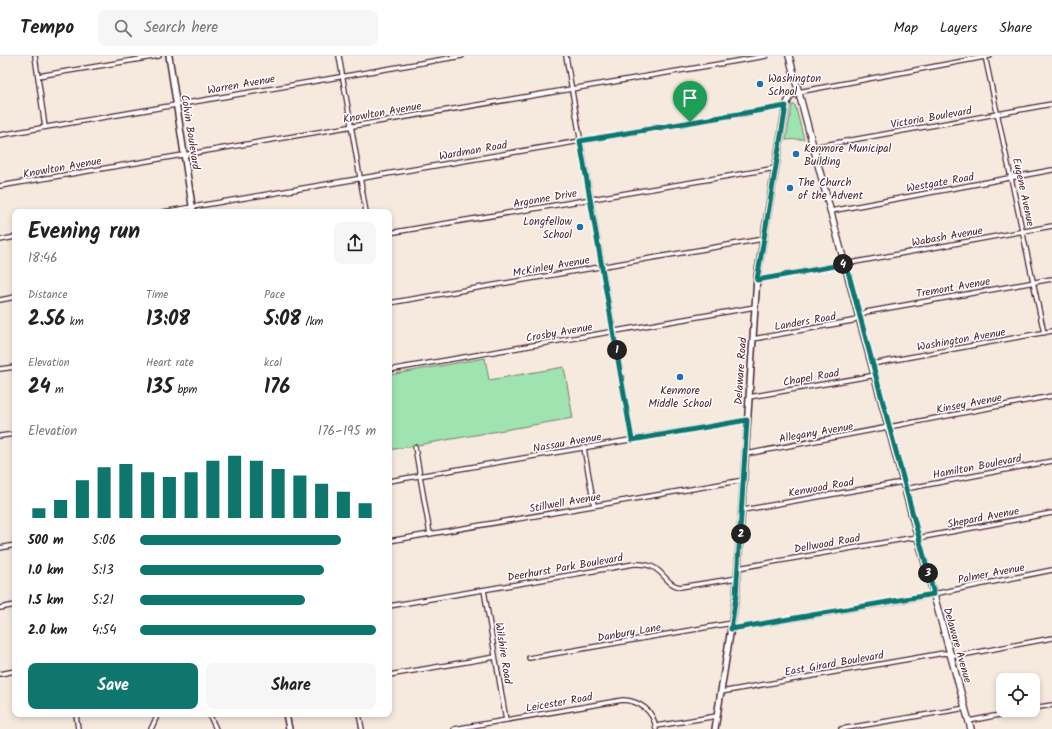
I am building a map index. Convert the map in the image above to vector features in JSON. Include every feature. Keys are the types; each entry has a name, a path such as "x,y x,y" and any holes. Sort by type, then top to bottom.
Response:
{"main road":[{"name":"Delaware Avenue","path":"789,56 876,375 918,538 971,729"}],"street":[{"path":"35,56 45,127"},
{"path":"38,76 159,56"},
{"name":"Colvin Boulevard","path":"169,56 193,209"},
{"path":"339,56 365,209"},
{"name":"Warren Avenue","path":"0,135 462,56"},
{"path":"566,56 632,440"},
{"name":"Knowlton Avenue","path":"0,186 766,56"},
{"path":"786,106 790,96 798,92 987,56"},
{"name":"Eugene Avenue","path":"987,56 1044,332"},
{"name":"Victoria Boulevard","path":"813,147 1052,104"},
{"name":"Wardman Road","path":"198,209 360,178 786,106"},
{"name":"Delaware Road","path":"715,729 738,578 757,280 786,106"},
{"name":"Argonne Drive","path":"392,233 776,168"},
{"name":"Westgate Road","path":"831,211 1052,170"},
{"name":"Wabash Avenue","path":"757,280 1052,226"},
{"path":"0,240 12,238"},
{"name":"McKinley Avenue","path":"392,302 763,238"},
{"name":"Tremont Avenue","path":"859,317 866,312 1052,279"},
{"path":"0,300 12,298"},
{"name":"Crosby Avenue","path":"392,369 755,307"},
{"name":"Landers Road","path":"753,339 852,321 859,317"},
{"name":"Washington Avenue","path":"872,364 1052,331"},
{"path":"0,369 12,367"},
{"name":"Chapel Road","path":"749,397 876,375"},
{"name":"Kinsey Avenue","path":"889,428 1052,396"},
{"name":"Nassau Avenue","path":"392,481 747,420"},
{"name":"Allegany Avenue","path":"746,454 889,428"},
{"path":"0,436 12,434"},
{"path":"415,447 430,534"},
{"path":"584,448 594,506"},
{"name":"Hamilton Boulevard","path":"905,489 1052,461"},
{"name":"Stillwell Avenue","path":"392,540 744,480"},
{"name":"Kenwood Road","path":"743,510 903,482"},
{"name":"Shepard Avenue","path":"918,538 1052,513"},
{"name":"Dellwood Road","path":"738,568 910,538 918,538"},
{"path":"0,548 12,546"},
{"name":"Deerhurst Park Boulevard","path":"392,605 639,564 656,568 672,584 680,587 738,578"},
{"name":"Palmer Avenue","path":"731,629 934,594 1052,570"},
{"name":"Wilshire Road","path":"484,590 506,720"},
{"path":"0,608 12,606"},
{"name":"Danbury Lane","path":"529,658 732,623"},
{"name":"East Girard Boulevard","path":"721,692 938,654 957,656 1052,638"},
{"path":"392,674 495,656"},
{"path":"0,674 12,672"},
{"name":"Leicester Road","path":"454,729 628,700 646,708 652,716 656,728"},
{"path":"1040,707 1052,705"},
{"path":"841,729 966,708"},
{"path":"656,728 717,716"},
{"path":"969,721 996,716"},
{"path":"76,717 78,729"},
{"path":"151,729 157,717"},
{"path":"210,717 216,729"},
{"path":"287,717 289,729"},
{"path":"360,717 362,729"}],"green space":[{"path":"792,105 795,105 804,139 786,140"},
{"path":"485,358 489,380 564,367 573,418 392,449 392,374"}],"place":[{"name":"Washington School","path":"760,84"},
{"name":"Kenmore Municipal Building","path":"796,154"},
{"name":"The Church of the Advent","path":"790,188"},
{"name":"Longfellow School","path":"580,227"},
{"name":"Kenmore Middle School","path":"680,377"}],"route":[{"path":"786,106 757,280 846,264 910,510 934,594 731,629 736,596 743,510 747,420 632,440 580,141 690,122 786,106"}]}
